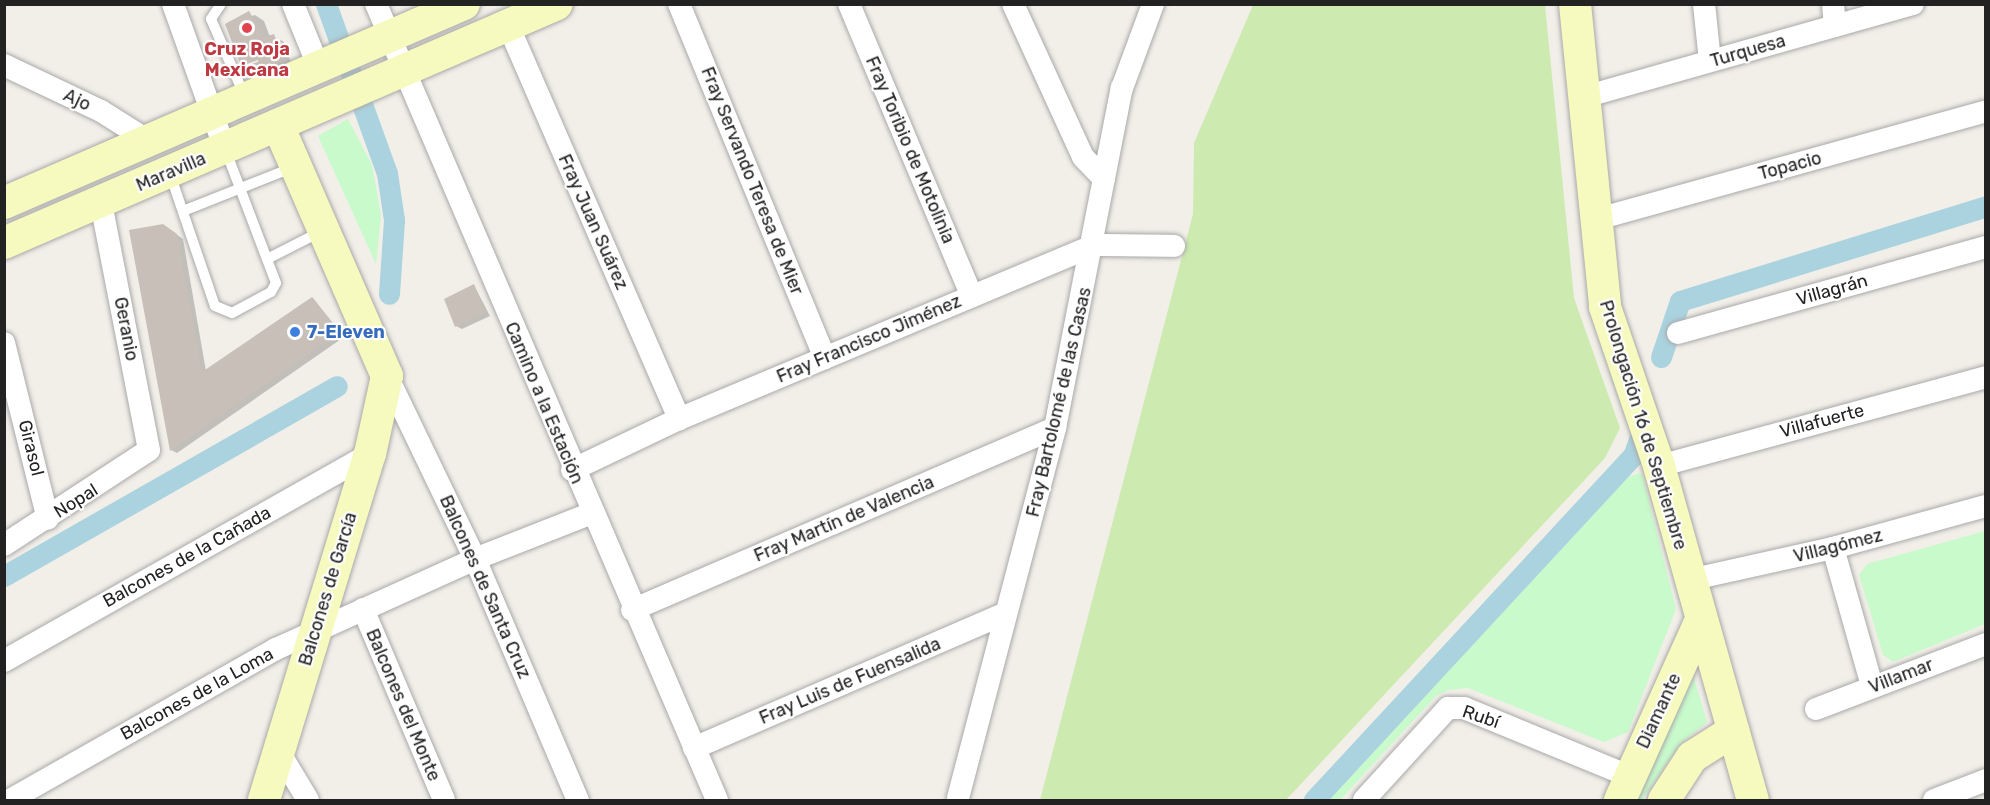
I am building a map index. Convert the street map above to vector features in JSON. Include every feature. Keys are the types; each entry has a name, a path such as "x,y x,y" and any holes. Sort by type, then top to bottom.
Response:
{"street":[{"path":"293,4 322,66"},
{"name":"Camino a la Estación","path":"376,4 380,43 572,470 717,801"},
{"path":"4,203 147,140 380,43 464,4"},
{"name":"Maravilla","path":"4,243 557,4"},
{"name":"Fray Servando Teresa de Mier","path":"679,4 825,358"},
{"name":"Fray Toribio de Motolinia","path":"849,4 972,296"},
{"path":"1012,4 1083,157 1104,179"},
{"name":"Fray Bartolomé de las Casas","path":"958,800 1055,428 1095,245 1104,179 1122,88 1153,4"},
{"name":"Prolongación 16 de Septiembre","path":"1575,4 1594,220 1605,307 1659,466 1700,622 1753,801"},
{"path":"1704,4 1710,62"},
{"name":"Turquesa","path":"1584,97 1710,62 1834,15 1913,4"},
{"path":"171,6 216,113 225,149"},
{"name":"Fray Juan Suárez","path":"507,25 679,419"},
{"name":"Ajo","path":"4,66 101,111 147,140"},
{"name":"Topacio","path":"1594,220 1986,111"},
{"path":"278,125 387,376"},
{"name":"Geranio","path":"100,202 150,445 145,456"},
{"name":"Fray Francisco Jiménez","path":"572,470 679,419 1095,245 1174,246"},
{"name":"Villagrán","path":"1678,333 1986,247"},
{"name":"Girasol","path":"4,343 48,519"},
{"name":"Balcones de García","path":"264,801 313,632 370,454 387,376"},
{"name":"Balcones de Santa Cruz","path":"387,376 475,559 578,801"},
{"name":"Villafuerte","path":"1659,466 1986,377"},
{"name":"Fray Martín de Valencia","path":"632,610 1055,428"},
{"name":"Balcones de la Cañada","path":"4,660 370,454"},
{"name":"Nopal","path":"4,545 145,456"},
{"name":"Villagómez","path":"1689,580 1833,548 1986,506"},
{"name":"Balcones de la Loma","path":"10,801 313,632 475,559 590,514"},
{"path":"1833,548 1872,686"},
{"name":"Balcones del Monte","path":"363,609 444,801"},
{"name":"Fray Luis de Fuensalida","path":"694,748 1006,613"},
{"name":"Diamante","path":"1624,788 1700,622"},
{"name":"Villamar","path":"1816,709 1986,644"},
{"name":"Rubí","path":"1364,801 1448,708 1464,708 1624,788"},
{"path":"1664,801 1692,757 1733,730"},
{"path":"279,752 308,801"},
{"path":"1934,801 1986,780"}],"lane":[{"path":"221,4 211,19 246,100"},
{"path":"170,172 221,311 232,313 271,292 276,283 269,258 225,149"},
{"path":"183,211 296,166"},
{"path":"269,258 324,230"}],"green space":[{"path":"1253,5 1545,5 1574,298 1620,428 1605,458 1286,800 1040,800 1193,214 1194,143"},
{"path":"348,119 372,165 381,215 376,264 318,136"},
{"path":"1642,473 1676,609 1628,732 1604,742 1468,688 1449,690 1436,696 1340,800 1327,800 1627,477"},
{"path":"1985,531 1985,624 1893,662 1883,655 1859,575 1867,564"},
{"path":"1694,678 1707,722 1680,744 1642,800 1630,800 1681,681"}],"building":[{"path":"249,11 264,37 274,34 284,60 260,69 258,60 241,66 225,24"},
{"path":"163,224 177,234 202,372 312,297 339,333 170,451 129,230"},
{"path":"474,284 485,313 455,327 444,299"}],"waterway":[{"path":"326,4 387,173 394,220 389,294"},
{"path":"1661,357 1680,301 1986,206"},
{"path":"4,576 337,386"},
{"path":"1314,800 1633,456 1640,437"}],"place":[{"name":"Cruz Roja Mexicana","path":"247,28"},
{"name":"7-Eleven","path":"295,332"}]}
